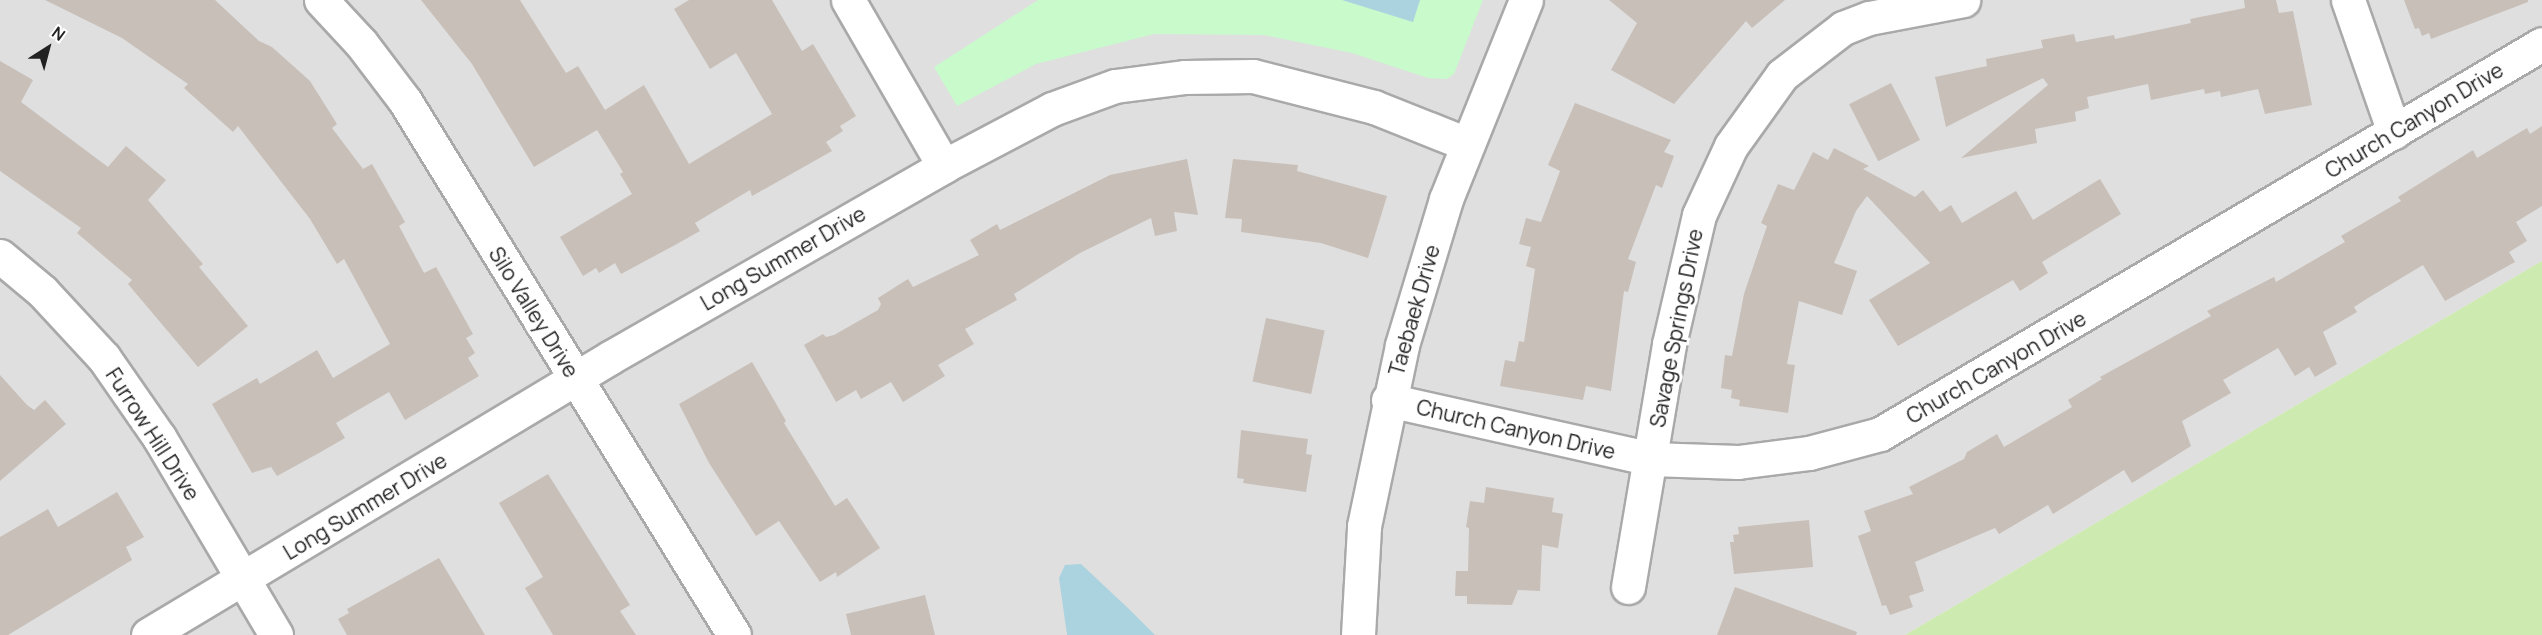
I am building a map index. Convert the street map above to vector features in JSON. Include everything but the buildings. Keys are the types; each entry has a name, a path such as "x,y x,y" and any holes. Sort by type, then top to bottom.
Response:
{"street":[{"name":"Silo Valley Drive","path":"321,0 361,43 405,101 734,635"},
{"path":"848,0 944,166"},
{"name":"Taebaek Drive","path":"1358,635 1364,526 1389,400 1443,210 1467,144 1527,0"},
{"name":"Savage Springs Drive","path":"1628,587 1669,344 1699,215 1731,146 1782,75 1844,28 1869,18 1963,0"},
{"path":"2348,0 2394,132"},
{"name":"Church Canyon Drive","path":"1389,400 1651,459 1738,462 1809,453 1880,434 2542,44"},
{"name":"Long Summer Drive","path":"148,635 575,378 944,166 1052,109 1115,86 1185,77 1253,76 1312,89 1374,107 1467,144"},
{"name":"Furrow Hill Drive","path":"0,256 42,291 104,358 159,437 276,635"}],"shaded area":[{"path":"0,0 2542,0 2542,261 1905,635 0,635"}],"green space":[{"path":"1038,0 1483,0 1454,74 1447,79 1428,78 1352,53 1264,35 1154,34 1036,64 957,106 934,67"},
{"path":"2542,261 2542,635 1905,635"}],"water":[{"path":"1342,0 1420,0 1413,22"},
{"path":"1081,564 1155,635 1067,635 1059,578 1065,565"}]}
